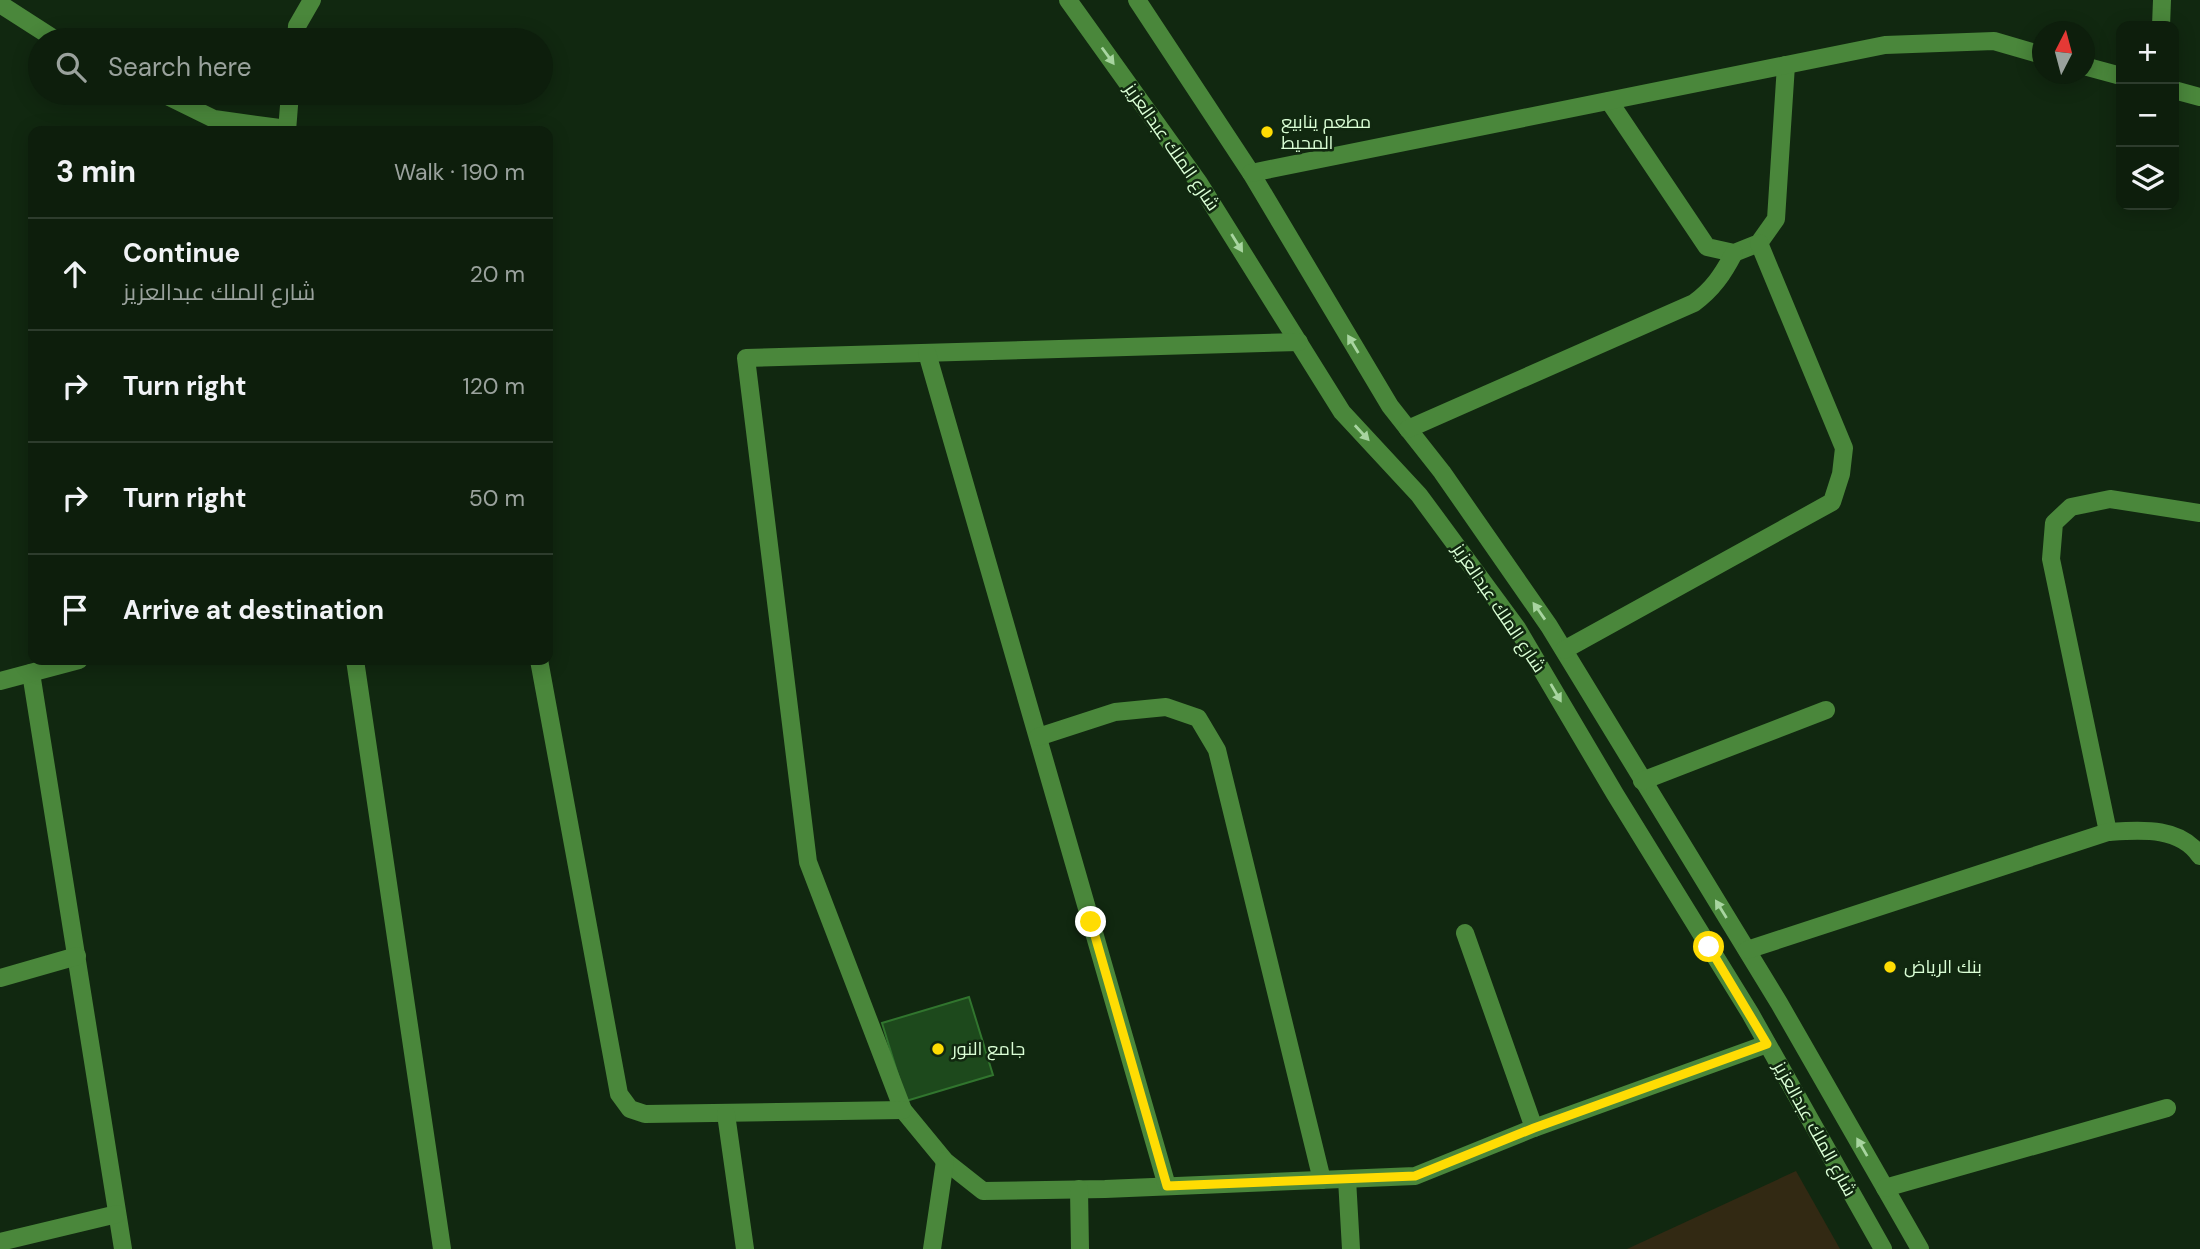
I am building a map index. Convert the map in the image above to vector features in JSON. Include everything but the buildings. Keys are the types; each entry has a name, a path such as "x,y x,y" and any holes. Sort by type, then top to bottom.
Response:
{"street":[{"path":"297,28 312,0"},
{"name":"شارع الملك عبدالعزيز","path":"1068,0 1199,183 1342,412 1419,495 1517,628 1767,1044 1883,1249"},
{"name":"شارع الملك عبدالعزيز","path":"1137,0 1251,173 1390,406 1443,472 1564,650 1747,950 1920,1249"},
{"path":"2161,21 2162,0"},
{"path":"0,4 37,28"},
{"path":"1251,173 1885,45 1994,41 2032,52"},
{"path":"1609,101 1707,247 1734,253 1759,243 1776,219 1786,65"},
{"path":"2095,69 2116,75"},
{"path":"2179,91 2200,97"},
{"path":"185,105 214,119 260,126"},
{"path":"287,126 289,105"},
{"path":"1564,650 1832,502 1841,474 1844,448 1759,243"},
{"path":"1408,429 1694,303 1708,293 1724,273 1734,253"},
{"path":"1299,342 746,358 808,862 903,1110 945,1161 983,1191 1415,1176 1534,1128 1767,1044"},
{"path":"927,353 1167,1186"},
{"path":"2108,832 2052,559 2054,523 2071,507 2110,499 2200,513"},
{"path":"0,681 61,665"},
{"path":"356,665 442,1249"},
{"path":"540,665 619,1094 629,1109 645,1114 903,1110"},
{"path":"31,673 123,1249"},
{"path":"1038,737 1115,712 1166,707 1198,718 1217,750 1322,1180"},
{"path":"1642,781 1826,710"},
{"path":"1747,950 2108,832 2151,829 2192,844 2200,856"},
{"path":"1465,933 1534,1128"},
{"path":"0,978 77,957"},
{"path":"1885,1188 2167,1108"},
{"path":"726,1114 745,1249"},
{"path":"932,1249 945,1161"},
{"path":"1347,1179 1351,1249"},
{"path":"1079,1189 1080,1249"},
{"path":"0,1242 117,1214"}],"shaded area":[{"path":"1796,1171 1840,1249 1627,1249"}],"place":[{"name":"مطعم ينابيع المحيط","path":"1267,132"},
{"name":"بنك الرياض","path":"1890,967"},
{"name":"جامع النور","path":"938,1049"}],"route":[{"path":"1091,922 1167,1186 1415,1176 1534,1128 1767,1044 1709,947"}]}
